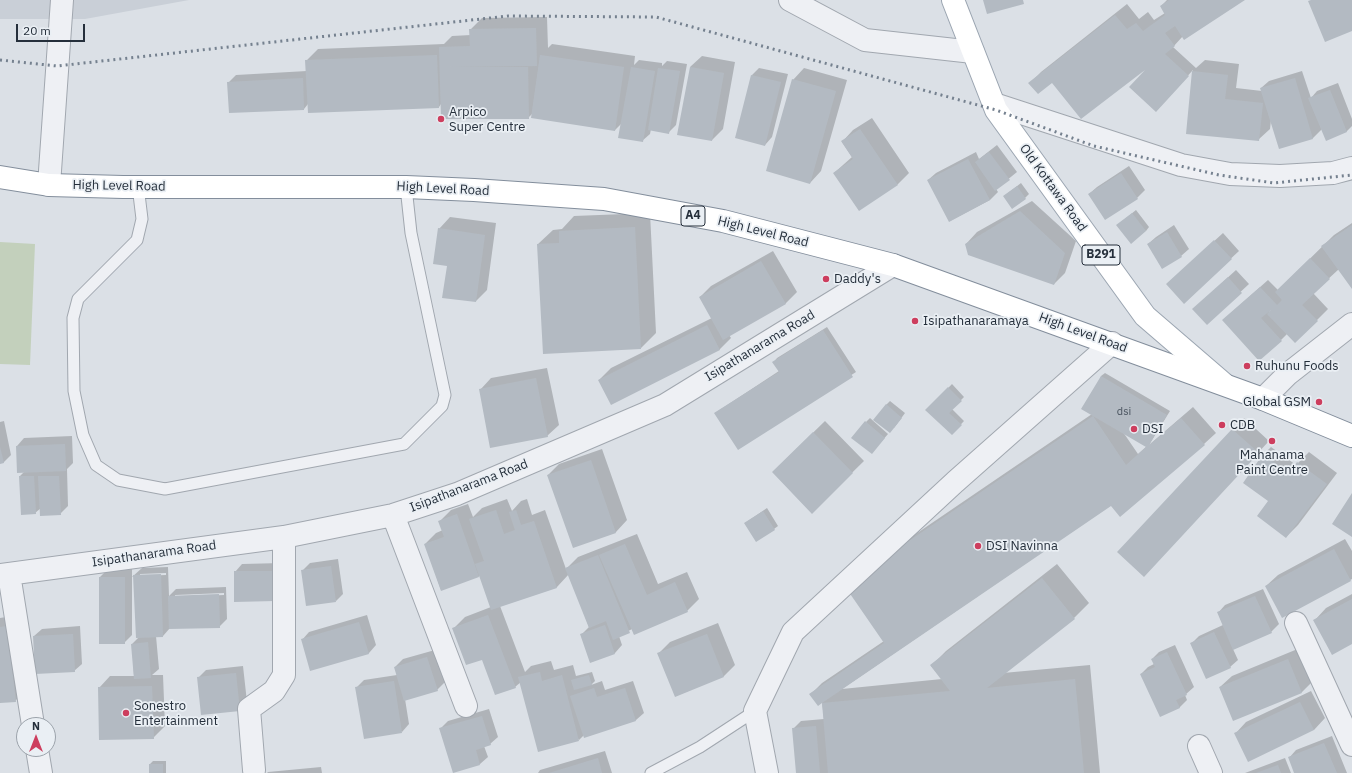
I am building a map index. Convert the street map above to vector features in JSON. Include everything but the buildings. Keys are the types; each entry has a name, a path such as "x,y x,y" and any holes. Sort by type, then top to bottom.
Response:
{"main road":[{"name":"Old Kottawa Road","path":"953,0 994,104 1145,316 1224,384"},
{"name":"High Level Road","path":"0,177 49,185 406,187 604,199 723,221 893,265 1224,384 1352,436"}],"street":[{"path":"49,185 62,0"},
{"path":"790,0 865,40 973,52"},
{"path":"994,104 1188,166 1230,174 1280,176 1333,173 1352,168"},
{"name":"Isipathanarama Road","path":"4,575 284,537 393,515 457,494 665,405 893,265"},
{"path":"1263,399 1288,374 1352,324"},
{"path":"767,773 755,711 793,632 955,482 1112,344"},
{"path":"393,515 466,706"},
{"path":"254,770 249,709 274,691 284,675 284,537"},
{"path":"4,575 31,717"},
{"path":"1296,623 1352,745"},
{"path":"1199,746 1211,773"},
{"path":"38,757 41,773"}],"lane":[{"path":"138,186 142,219 137,240 78,299 73,318 74,391 83,435 96,465 118,480 165,488 404,444 442,406 445,395 411,233 406,187"},
{"path":"651,773 700,747 755,711"}],"shaded area":[{"path":"0,0 189,0 85,19 0,19"}],"green space":[{"path":"0,242 35,244 30,365 0,364"}],"railway":[{"path":"0,60 57,66 508,16 656,17 996,110 1094,146 1219,175 1274,183 1352,175"}],"place":[{"name":"Arpico Super Centre","path":"441,119"},
{"name":"Daddy's","path":"826,279"},
{"name":"Isipathanaramaya","path":"915,321"},
{"name":"Ruhunu Foods","path":"1247,366"},
{"name":"Global GSM","path":"1319,402"},
{"name":"CDB","path":"1222,425"},
{"name":"DSI","path":"1134,429"},
{"name":"Mahanama Paint Centre","path":"1272,441"},
{"name":"DSI Navinna","path":"978,546"},
{"name":"Sonestro Entertainment","path":"126,713"}]}
